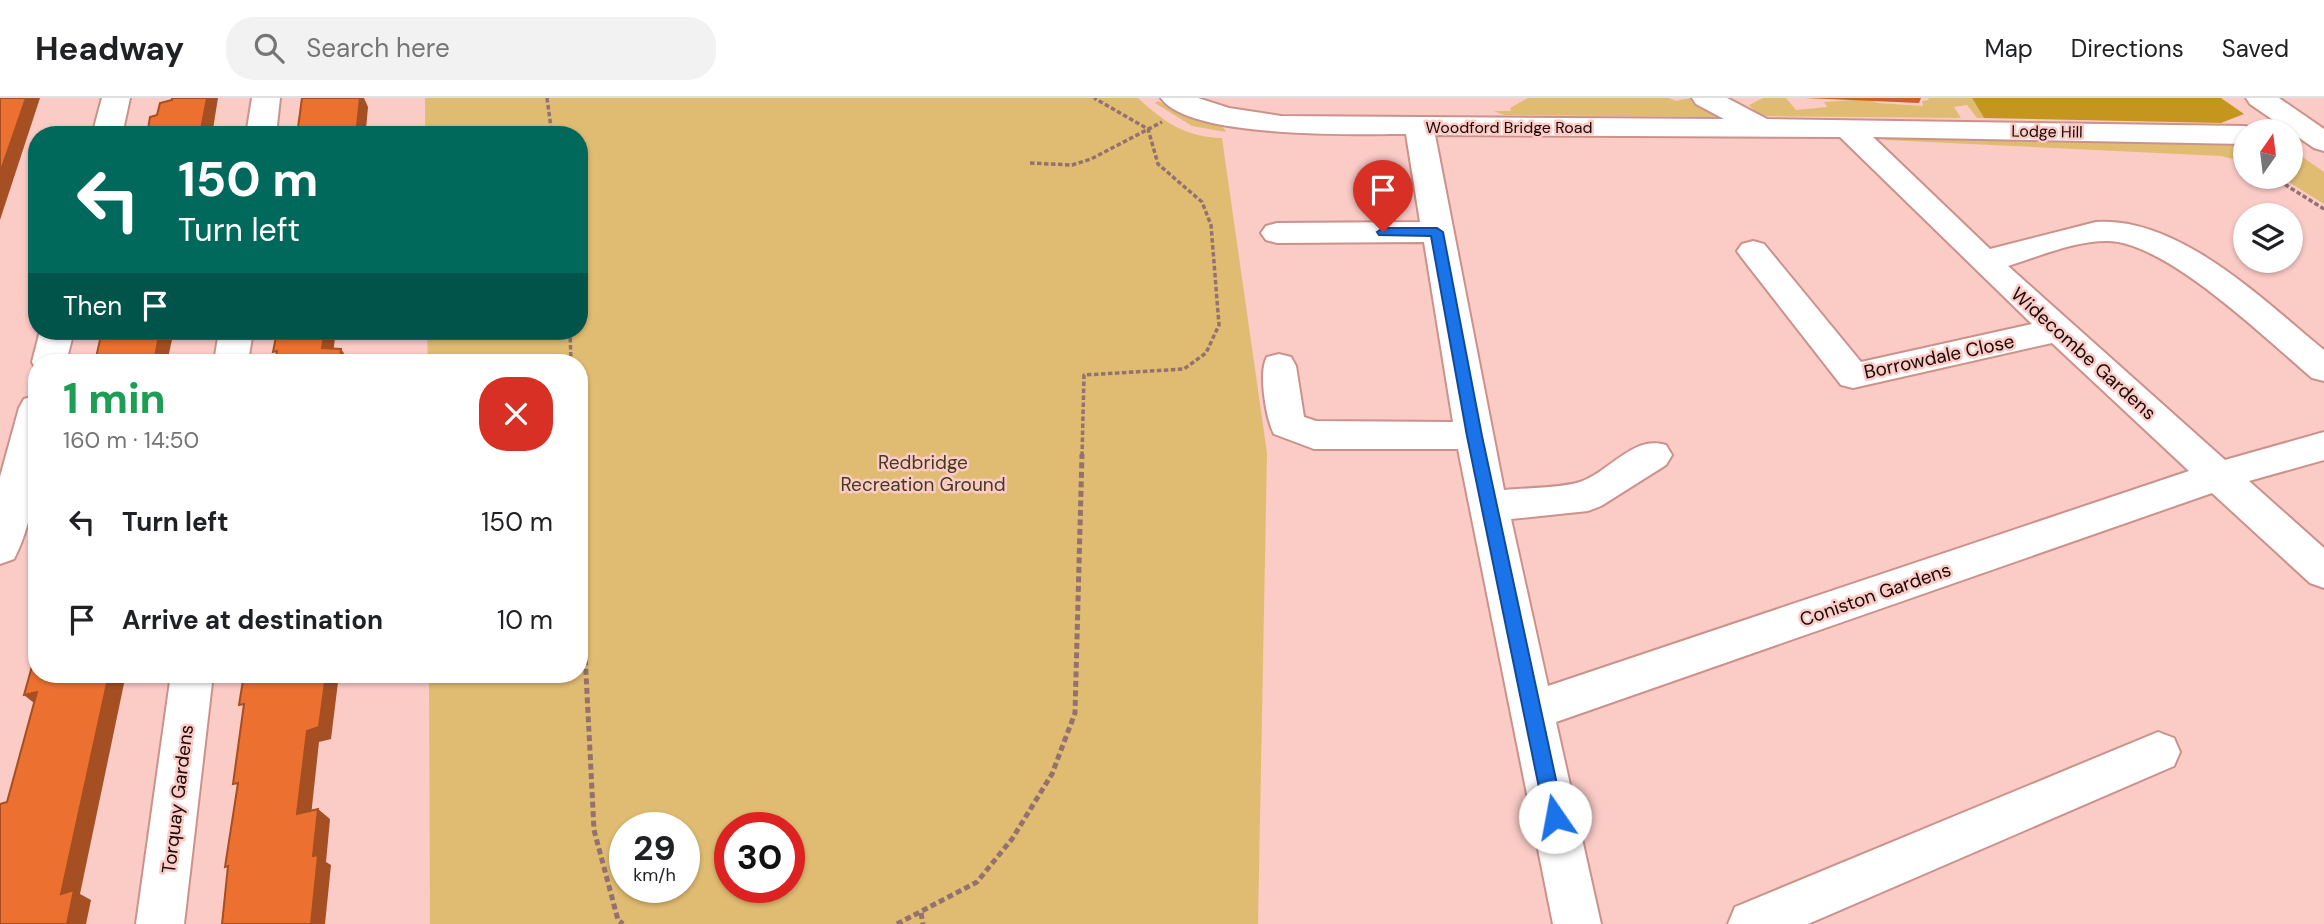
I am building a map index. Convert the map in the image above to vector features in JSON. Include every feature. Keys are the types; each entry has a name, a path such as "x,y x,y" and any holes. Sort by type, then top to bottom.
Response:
{"main road":[{"path":"109,126 116,98"},
{"path":"262,126 266,98"},
{"path":"1482,98 1482,127"},
{"path":"1706,98 1763,129"},
{"path":"2260,98 2310,138"},
{"name":"Woodford Bridge Road","path":"1172,108 1194,107 1239,120 1271,124 1848,129"},
{"path":"1419,126 1474,436 1577,924"},
{"name":"Lodge Hill","path":"1848,129 2233,135"},
{"name":"Widecombe Gardens","path":"1848,129 1984,262 2324,572"},
{"path":"1984,262 2080,236 2110,231 2150,239 2187,260 2324,369"},
{"path":"1277,233 1437,232"},
{"name":"Borrowdale Close","path":"1753,251 1853,376 2059,330"},
{"path":"1279,366 1287,425 1314,435 1474,436"},
{"name":"Coniston Gardens","path":"1532,711 2218,476 2324,446"},
{"path":"1489,506 1588,496 1653,454"},
{"path":"16,523 28,457"},
{"name":"Torquay Gardens","path":"160,924 191,683"},
{"path":"1752,924 2158,752"}],"path":[{"path":"547,98 551,126"},
{"path":"897,924 977,882 1012,839 1052,774 1075,713 1084,375 1184,369 1206,353 1219,325 1211,225 1202,202 1158,164 1148,129 1094,98"},
{"path":"1030,163 1072,165 1091,159 1148,129 1172,108"},
{"path":"2292,189 2324,209"},
{"path":"586,683 594,830 618,920 623,924"},
{"path":"921,913 923,924"}],"green space":[{"name":"Redbridge Recreation Ground","path":"425,98 1138,98 1176,127 1197,135 1222,138 1267,453 1258,924 430,924 429,683 588,683 588,354 428,354 427,340 588,340 588,126 425,126"},
{"path":"1528,98 1669,98 1676,101 1691,98 1728,117 1504,115 1494,111 1511,111 1510,108"},
{"path":"1763,98 1786,98 1796,110 1827,107 1824,102 1866,99 1878,103 1923,106 1922,101 1929,100 1928,98 1972,98 1984,118 1977,118 1967,105 1954,107 1961,118 1759,116 1749,105"},
{"path":"1158,101 1186,115 1223,127 1226,132 1192,126 1155,103"},
{"path":"1892,134 2233,140 2233,159 2221,156 1886,140 1880,136"},
{"path":"2303,157 2324,172 2324,204 2300,189 2303,189"}],"shaded area":[{"path":"1972,98 2221,98 2244,114 2221,123 1984,118"}],"building":[{"path":"0,98 26,98 0,173"},
{"path":"207,98 202,126 148,126 150,117 157,115 160,103"},
{"path":"302,98 360,98 357,126 298,126"},
{"path":"100,340 158,340 156,354 97,354"},
{"path":"275,340 323,340 322,348 341,349 341,354 273,352"},
{"path":"28,681 28,683 107,683 61,894 74,890 67,924 0,924 0,804 7,802 37,692 24,695"},
{"path":"243,683 325,683 319,727 307,731 297,814 318,809 313,856 318,855 311,924 222,924 228,866 225,867 238,783 233,784 244,704 239,705"}],"route":[{"path":"1383,232 1437,232 1474,436 1555,817"}]}
